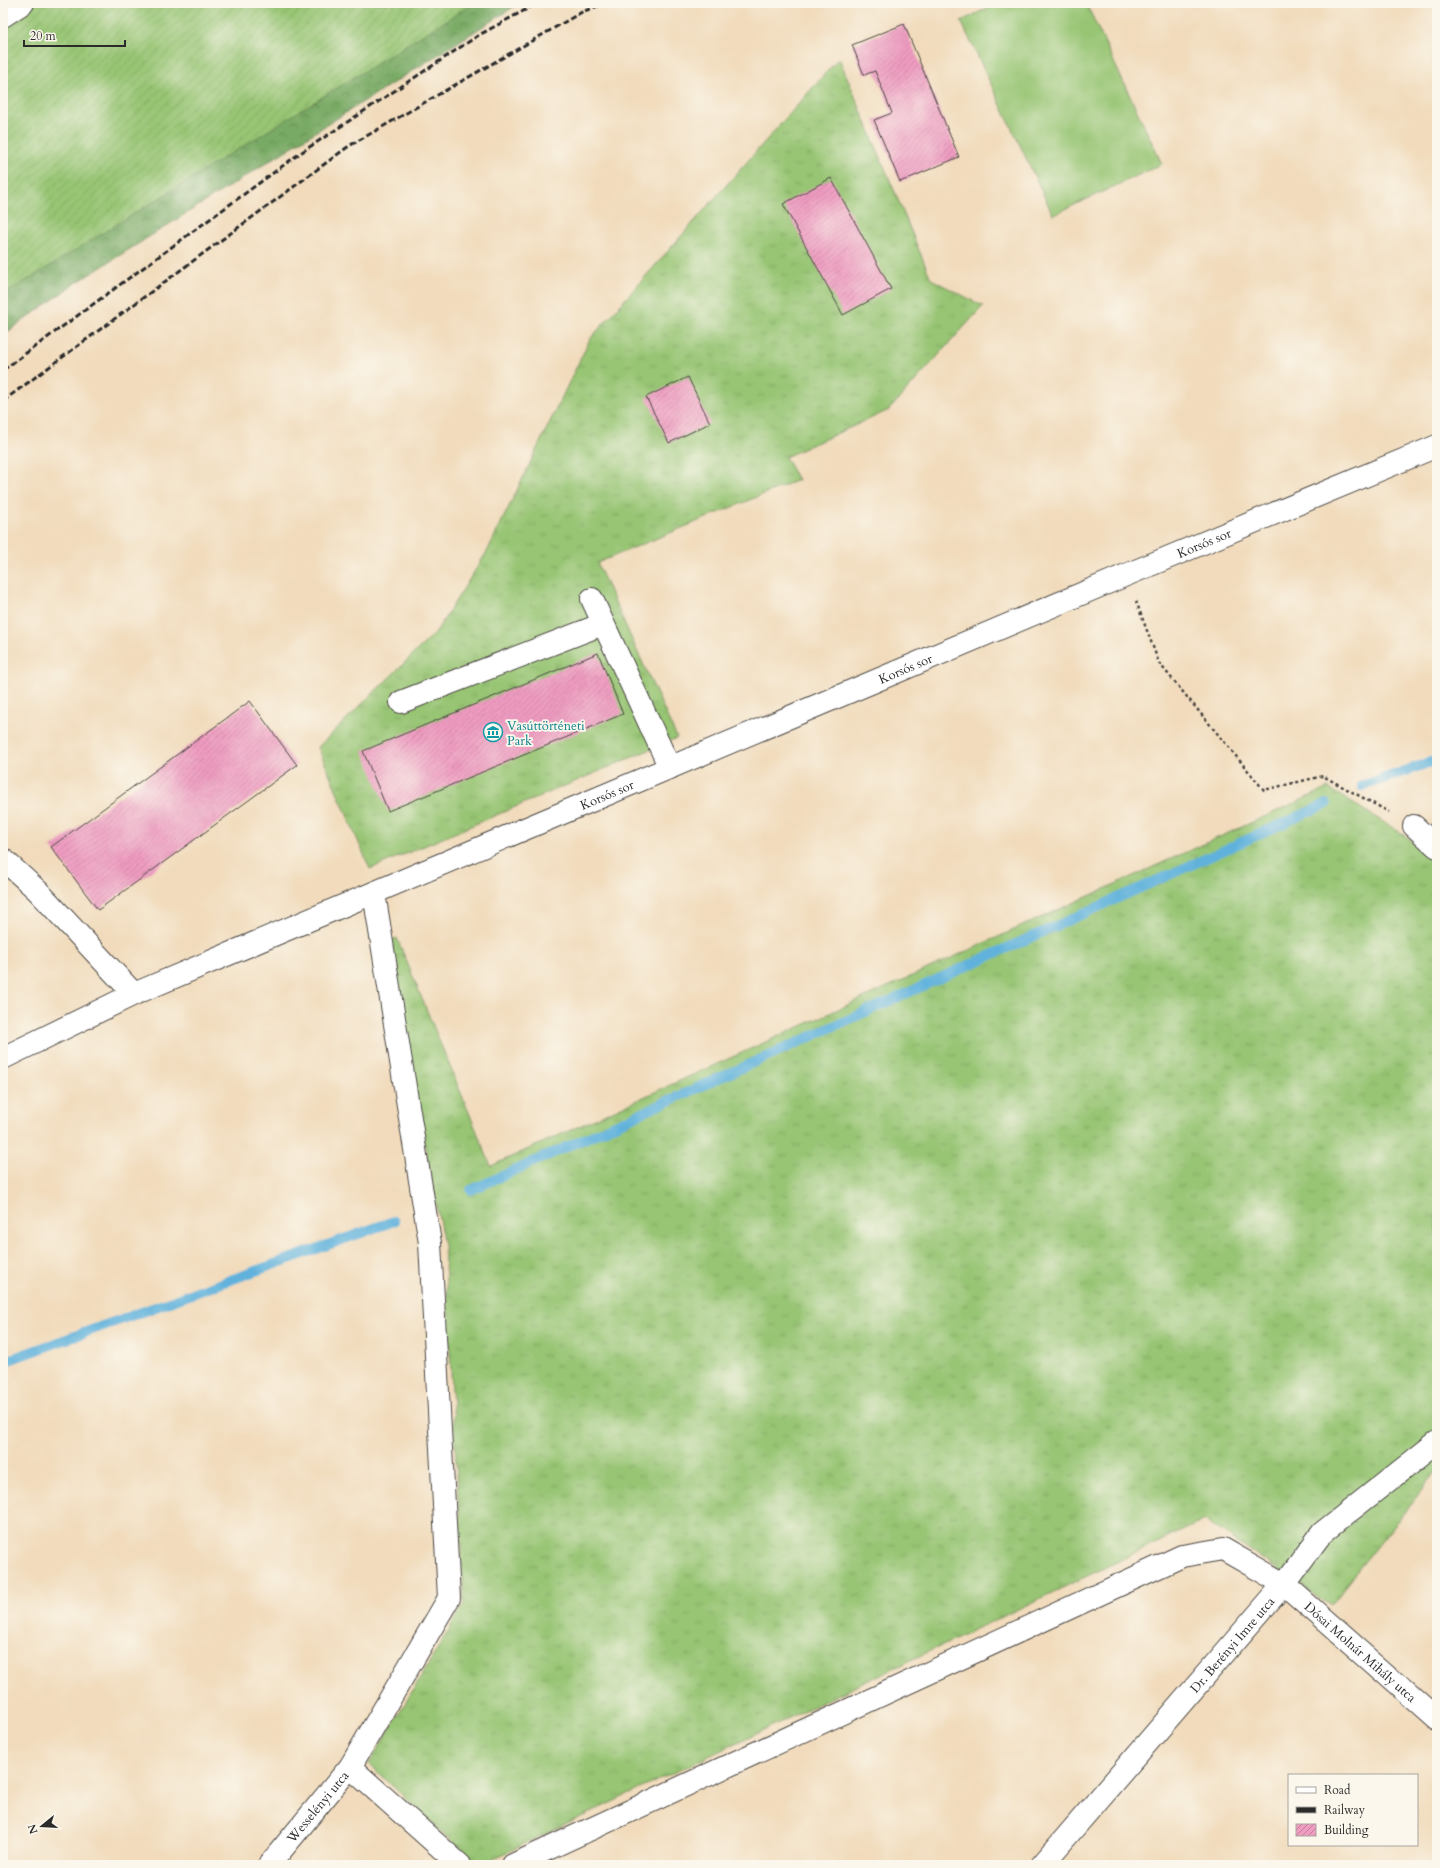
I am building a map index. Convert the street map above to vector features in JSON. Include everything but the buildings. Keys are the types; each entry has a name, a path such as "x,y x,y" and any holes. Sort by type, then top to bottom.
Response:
{"street":[{"path":"3,16 23,3"},
{"name":"Korsós sor","path":"3,1058 134,994 1126,575 1437,446"},
{"path":"592,599 670,768"},
{"path":"401,702 603,624"},
{"path":"1414,826 1437,847"},
{"path":"3,860 38,891 134,994"},
{"name":"Wesselényi utca","path":"269,1865 350,1767 449,1598 430,1243 374,893"},
{"name":"Dr. Berényi Imre utca","path":"1042,1865 1284,1584 1322,1534 1437,1442"},
{"name":"Dósai Molnár Mihály utca","path":"513,1865 1182,1556 1223,1549 1284,1584 1437,1719"},
{"path":"350,1767 460,1865"}],"path":[{"path":"1126,575 1159,663 1264,790 1323,776 1414,826"}],"green space":[{"path":"3,3 474,3 3,295"},
{"path":"173,3 520,3 76,283 3,335 3,103"},
{"path":"998,3 1086,3 1162,164 1053,215 961,21"},
{"name":"Vasúttörténeti Park","path":"839,58 931,279 983,306 889,410 785,457 798,480 597,563 677,738 370,869 318,747 436,632 488,550 590,339"},
{"path":"1328,788 1406,836 1437,865 1437,1471 1331,1605 1205,1520 480,1865 477,1865 369,1764 464,1604 444,1245 386,941 397,938 491,1166"}],"waterway":[{"path":"1362,786 1437,760"},
{"path":"471,1190 1326,804"},
{"path":"3,1362 394,1221"}],"railway":[{"path":"3,370 299,154 479,35 538,3"},
{"path":"3,401 349,146 582,12 605,3"}],"place":[{"name":"Vasúttörténeti Park","path":"493,732"}]}
